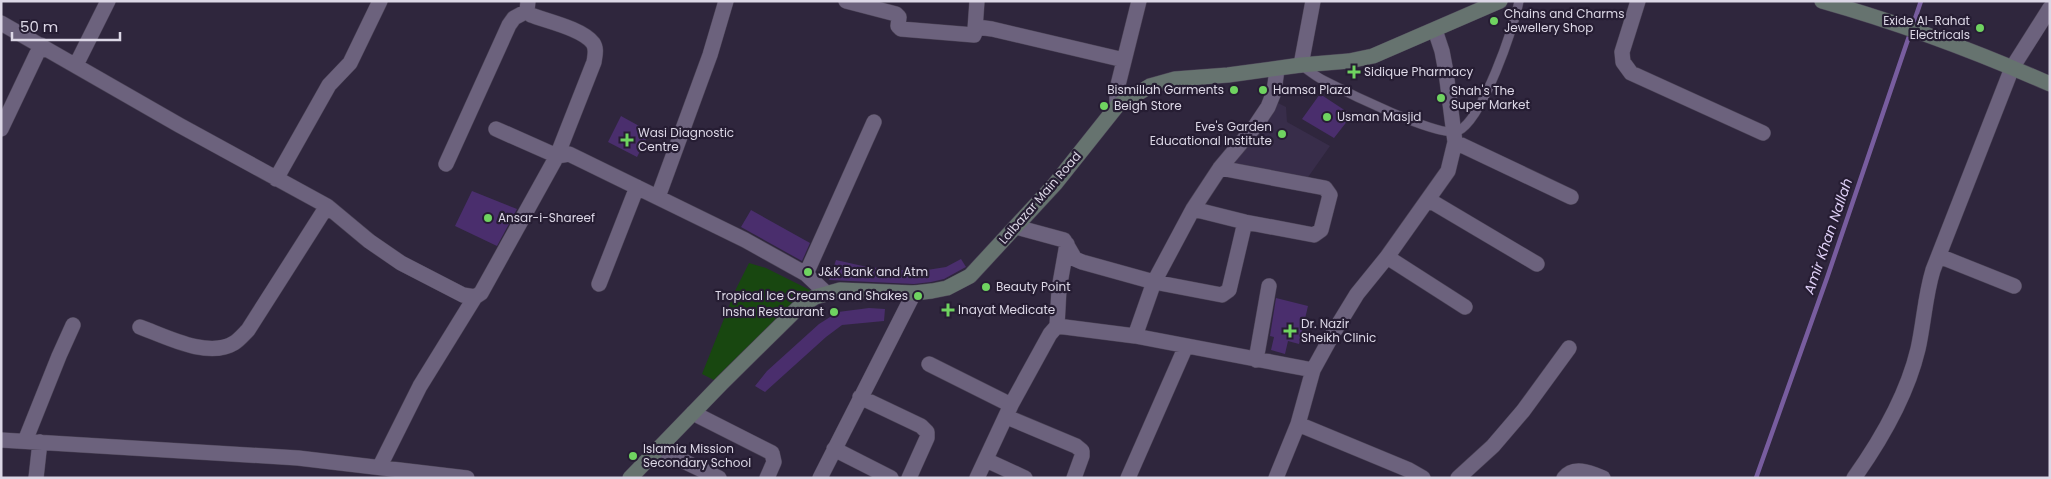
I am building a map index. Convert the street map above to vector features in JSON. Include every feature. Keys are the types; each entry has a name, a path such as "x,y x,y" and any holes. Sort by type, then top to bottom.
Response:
{"main road":[{"name":"Lalbazar Main Road","path":"630,478 798,309 815,297 826,293 848,290 914,293 947,288 970,276 1055,184 1117,106 1150,86 1175,79 1349,61 1373,56 1435,30 1474,7 1500,1"},
{"path":"1822,1 1885,19 2050,84"}],"street":[{"path":"76,65 108,1"},
{"path":"276,179 329,85 350,64 380,1"},
{"path":"658,197 710,55 726,1"},
{"path":"846,1 896,14 899,17 898,26 901,29 974,35 977,1"},
{"path":"1117,106 1117,89 1139,1"},
{"path":"1301,65 1313,1"},
{"path":"1638,1 1622,52 1623,62 1631,73 1763,133"},
{"path":"380,466 420,386 480,293 557,156 594,62 595,48 592,42 570,29 531,15 528,6 509,25 446,164"},
{"path":"1854,478 1888,425 1912,368 1918,349 1927,288 2012,68 2050,8"},
{"path":"1,23 178,125 327,206 400,263 463,295 476,297"},
{"path":"975,29 977,27 992,29 1124,60"},
{"path":"1276,478 1298,424 1313,370 1357,294 1387,257 1448,171 1454,138 1446,72 1435,30"},
{"path":"1,128 41,45"},
{"path":"1135,336 1154,282 1193,209 1220,168 1256,125 1268,107 1274,92 1278,69"},
{"path":"806,274 874,122"},
{"path":"496,130 557,156 569,154 658,197 745,240 806,274 826,293"},
{"path":"1454,138 1571,197"},
{"path":"1193,209 1314,236 1321,230 1330,195 1324,188 1220,168"},
{"path":"599,284 636,187"},
{"path":"1428,200 1537,264"},
{"path":"140,327 188,345 202,348 225,347 234,343 248,330 327,206"},
{"path":"1016,227 1059,237 1064,240 1076,258 1082,262 1154,282 1222,295 1229,290 1245,222"},
{"path":"977,478 1009,411 1050,334 1057,326 1058,289 1067,244"},
{"path":"1939,256 2014,286"},
{"path":"1387,257 1465,307"},
{"path":"1256,360 1269,286"},
{"path":"820,478 914,293"},
{"path":"36,478 33,442 59,356 73,325"},
{"path":"1057,326 1135,336 1313,370"},
{"path":"1128,478 1186,346"},
{"path":"1458,478 1493,446 1524,411 1569,348"},
{"path":"929,364 1009,411 1076,446 1082,451 1082,456 1074,478"},
{"path":"860,397 922,426 927,432 927,438 909,478"},
{"path":"693,413 772,453 774,462 767,478"},
{"path":"1298,424 1423,478"},
{"path":"1,440 298,458 354,471 380,466 467,478"},
{"path":"658,449 719,478"},
{"path":"834,449 882,476"},
{"path":"986,460 1025,478"},
{"path":"1564,478 1567,474 1577,470 1603,478"}],"lane":[{"path":"1301,65 1322,80 1384,109 1454,138 1466,124 1488,91 1509,36 1519,1"}],"shaded area":[{"name":"Eve's Garden Educational Institute","path":"1278,103 1286,107 1287,122 1330,146 1306,180 1234,164"}],"green space":[{"path":"749,263 766,268 812,291 718,382 702,374 735,291"}],"building":[{"name":"Usman Masjid","path":"1320,94 1352,115 1334,138 1302,119"},
{"path":"621,116 650,132 637,157 608,142"},
{"name":"Ansar-i-Shareef","path":"472,191 517,209 497,246 455,226"},
{"path":"751,210 810,243 802,261 741,227"},
{"path":"961,259 966,267 944,279 931,282 914,284 829,280 836,260 867,267 927,270 946,267"},
{"path":"1276,298 1308,306 1299,344 1288,341 1285,354 1271,350 1274,337 1270,336"},
{"path":"869,308 885,309 884,321 842,325 765,392 755,386 767,371 819,324 838,312"}],"waterway":[{"name":"Amir Khan Nallah","path":"1756,478 1827,278 1921,1"}],"place":[{"name":"Chains and Charms Jewellery Shop","path":"1494,21"},
{"name":"Exide Al-Rahat Electricals","path":"1980,28"},
{"name":"Sidique Pharmacy","path":"1354,72"},
{"name":"Bismillah Garments","path":"1234,90"},
{"name":"Hamsa Plaza","path":"1263,90"},
{"name":"Shah's The Super Market","path":"1441,98"},
{"name":"Beigh Store","path":"1104,106"},
{"name":"Usman Masjid","path":"1327,117"},
{"name":"Eve's Garden Educational Institute","path":"1282,134"},
{"name":"Wasi Diagnostic Centre","path":"627,140"},
{"name":"Ansar-i-Shareef","path":"488,218"},
{"name":"J&K Bank and Atm","path":"808,272"},
{"name":"Beauty Point","path":"986,287"},
{"name":"Tropical Ice Creams and Shakes","path":"918,296"},
{"name":"Inayat Medicate","path":"948,310"},
{"name":"Insha Restaurant","path":"834,312"},
{"name":"Dr. Nazir Sheikh Clinic","path":"1290,331"},
{"name":"Islamia Mission Secondary School","path":"633,456"}]}
